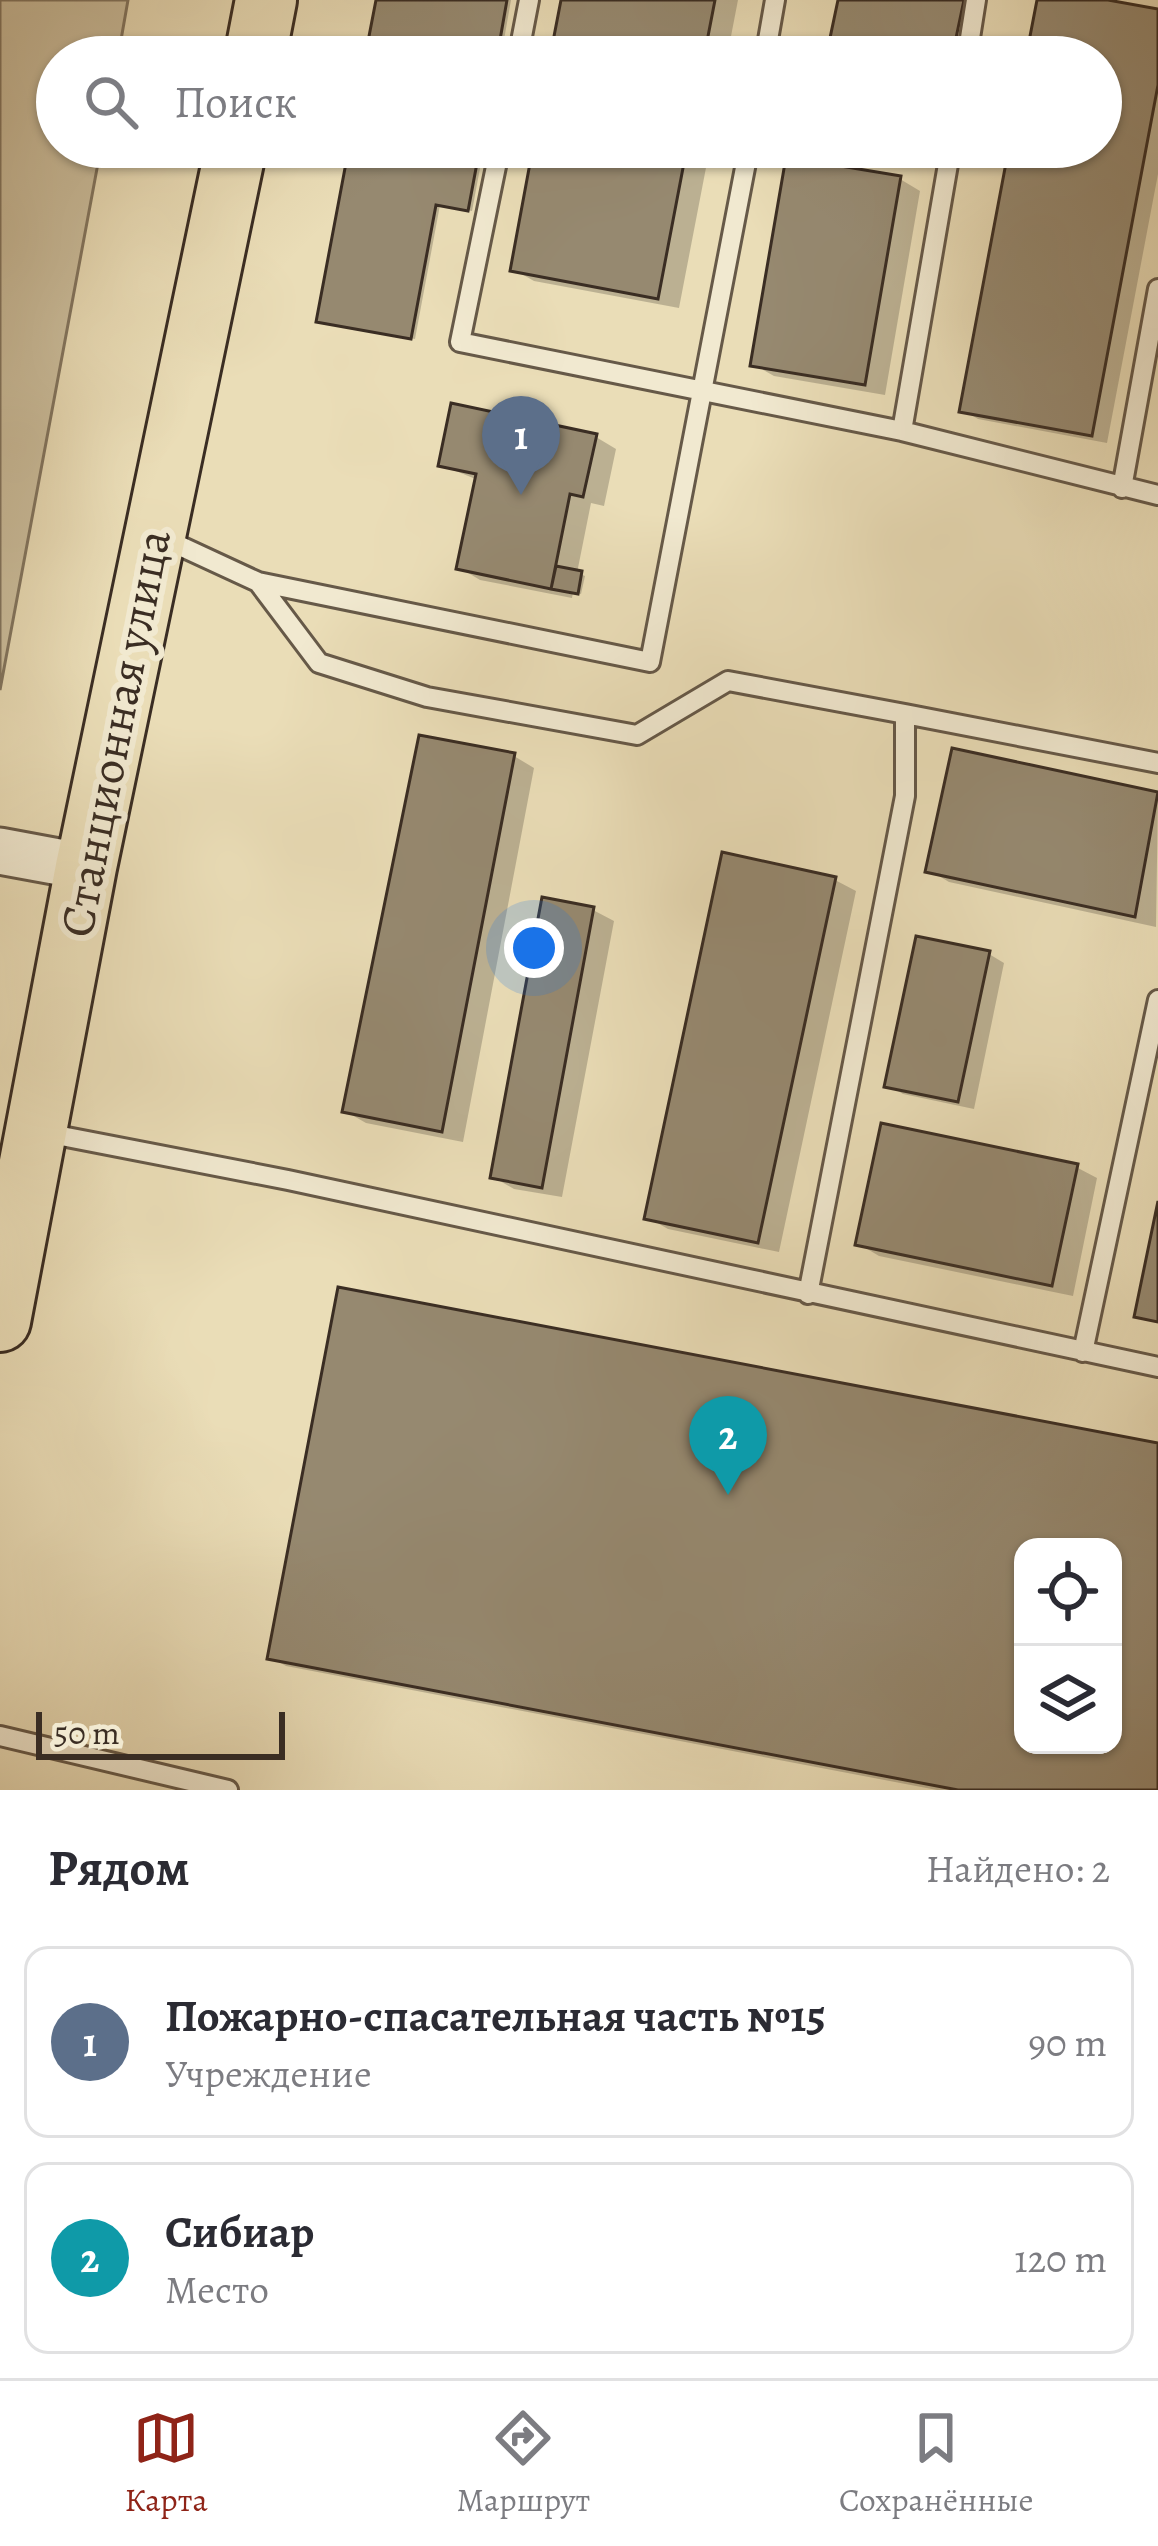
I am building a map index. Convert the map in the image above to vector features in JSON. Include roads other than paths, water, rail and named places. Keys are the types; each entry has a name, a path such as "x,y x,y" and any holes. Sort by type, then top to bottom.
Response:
{"main road":[{"path":"258,36 266,0"},
{"name":"Станционная улица","path":"0,1321 86,867 232,168"}],"street":[{"path":"0,851 86,867"}],"lane":[{"path":"522,36 530,0"},
{"path":"769,36 775,0"},
{"path":"970,36 976,0"},
{"path":"496,168 460,342 902,431 1158,495"},
{"path":"155,534 258,582 650,662 706,391 745,168"},
{"path":"902,431 947,168"},
{"path":"1122,488 1158,289"},
{"path":"258,582 320,663 427,697 637,735 728,681 1158,763"},
{"path":"808,1294 905,796 905,714"},
{"path":"1083,1352 1158,1000"},
{"path":"35,1131 288,1180 1158,1367"},
{"path":"0,1736 184,1786 228,1790"}],"place":[{"name":"Пожарно-спасательная часть №15","path":"521,495"},
{"name":"Сибиар","path":"728,1495"}]}
